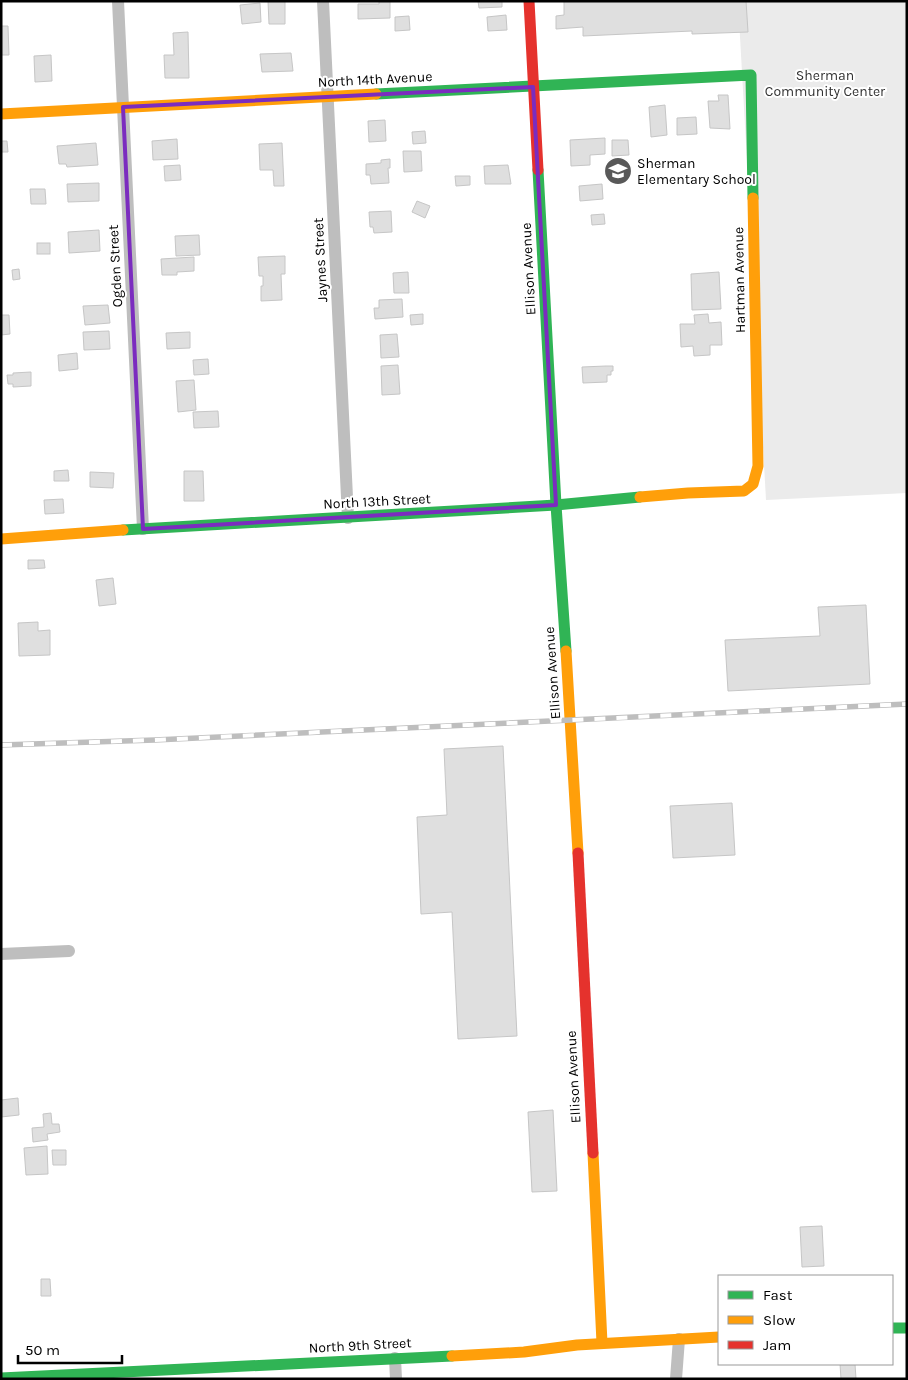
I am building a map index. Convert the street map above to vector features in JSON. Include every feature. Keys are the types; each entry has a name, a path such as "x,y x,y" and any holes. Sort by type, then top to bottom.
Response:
{"street":[{"name":"Ogden Street","path":"118,1 143,529"},
{"name":"Jaynes Street","path":"323,1 348,518"},
{"name":"Ellison Avenue","path":"528,1 556,505 571,729 602,1343"},
{"name":"North 14th Avenue","path":"1,114 751,75"},
{"name":"Hartman Avenue","path":"751,75 758,466 753,484"},
{"name":"North 13th Street","path":"1,539 556,505 688,493 744,491 753,484"},
{"path":"1,954 69,951"},
{"path":"893,1328 907,1328"},
{"name":"North 9th Street","path":"1,1378 524,1352 602,1343 718,1337"},
{"path":"676,1379 679,1339"},
{"path":"395,1358 396,1379"}],"highlighted area":[{"path":"533,87 556,505 143,529 123,107"}],"green space":[{"name":"Sherman Community Center","path":"738,1 907,1 907,493 766,500"}],"building":[{"path":"268,1 285,1 285,24 269,24"},
{"path":"379,1 390,1 390,18 358,19 358,4 379,4"},
{"path":"478,1 502,1 502,7 479,8"},
{"path":"564,1 746,1 748,32 692,34 692,31 583,36 583,27 556,29 556,16 564,15"},
{"path":"260,3 261,22 242,24 240,5"},
{"path":"506,15 507,30 488,31 487,17"},
{"path":"409,16 410,30 395,31 395,17"},
{"path":"1,26 8,26 9,55 1,55"},
{"path":"188,32 189,78 165,78 164,55 174,55 173,33"},
{"path":"291,53 293,71 262,72 260,54"},
{"path":"51,55 52,81 35,82 34,56"},
{"path":"718,95 728,95 730,129 710,128 708,101 719,101"},
{"path":"665,105 667,135 651,137 649,107"},
{"path":"696,117 697,134 677,135 677,118"},
{"path":"385,120 386,141 369,142 368,121"},
{"path":"425,131 426,143 413,144 412,132"},
{"path":"605,138 605,154 590,155 590,165 571,166 570,140"},
{"path":"177,139 178,159 153,160 152,141"},
{"path":"612,140 628,140 629,155 612,156"},
{"path":"1,141 7,141 8,152 1,152"},
{"path":"96,143 98,165 67,167 66,164 59,164 57,146"},
{"path":"282,143 284,186 274,186 273,170 260,170 259,144"},
{"path":"403,151 421,151 422,171 404,172"},
{"path":"390,159 390,168 388,168 389,183 371,184 370,175 366,175 366,164 381,163 381,160"},
{"path":"180,165 181,180 165,181 164,166"},
{"path":"508,165 511,184 485,184 484,166"},
{"path":"455,176 470,176 470,185 456,186"},
{"path":"99,183 99,201 68,202 67,184"},
{"path":"602,184 603,199 580,201 579,186"},
{"path":"30,189 45,189 46,204 31,204"},
{"path":"417,201 430,206 425,218 412,212"},
{"path":"391,211 392,232 374,233 373,227 370,227 369,212"},
{"path":"604,214 605,224 592,225 591,215"},
{"path":"99,230 100,251 69,253 68,232"},
{"path":"199,235 200,255 176,256 175,236"},
{"path":"37,243 50,243 50,254 37,254"},
{"path":"285,256 285,274 281,274 282,300 261,301 263,276 259,276 258,257"},
{"path":"194,257 194,271 177,272 177,275 162,275 161,259"},
{"path":"19,269 20,279 13,280 12,270"},
{"path":"408,272 409,293 394,293 393,273"},
{"path":"719,272 721,309 692,310 691,274"},
{"path":"402,299 403,317 375,319 374,308 379,308 379,300"},
{"path":"108,305 110,323 85,325 83,306"},
{"path":"423,314 423,324 411,325 410,315"},
{"path":"708,314 709,323 721,322 722,345 710,345 710,355 694,356 693,346 681,347 680,324 695,324 694,315"},
{"path":"1,315 9,315 10,334 1,335"},
{"path":"109,331 110,349 84,350 83,332"},
{"path":"190,332 190,348 167,349 166,333"},
{"path":"397,334 399,357 381,358 380,335"},
{"path":"77,353 78,369 59,371 58,355"},
{"path":"208,359 209,374 194,375 193,360"},
{"path":"398,365 400,394 382,395 381,366"},
{"path":"613,366 611,375 607,375 607,382 583,383 582,367"},
{"path":"31,372 31,386 13,387 13,384 8,384 7,375"},
{"path":"194,380 196,410 178,412 176,381"},
{"path":"218,411 219,427 194,428 193,412"},
{"path":"68,470 69,481 54,481 54,471"},
{"path":"184,471 203,471 204,501 184,501"},
{"path":"90,472 114,473 113,488 90,487"},
{"path":"63,499 64,513 45,514 44,500"},
{"path":"28,560 44,560 45,568 28,569"},
{"path":"113,578 116,604 99,606 96,580"},
{"path":"866,605 870,684 728,691 725,640 820,636 818,607"},
{"path":"38,622 38,631 50,630 50,655 19,656 18,623"},
{"path":"503,746 517,1036 458,1039 452,912 421,914 417,817 447,815 444,749"},
{"path":"732,803 735,855 673,858 670,806"},
{"path":"18,1098 19,1115 1,1117 1,1100"},
{"path":"553,1110 557,1191 532,1192 528,1112"},
{"path":"51,1113 52,1124 59,1124 60,1132 47,1134 48,1140 33,1142 32,1128 44,1127 43,1114"},
{"path":"47,1146 48,1174 26,1175 24,1148"},
{"path":"52,1150 66,1150 66,1165 53,1165"},
{"path":"822,1226 824,1266 802,1267 800,1227"},
{"path":"41,1279 50,1279 51,1296 41,1296"},
{"path":"840,1365 855,1365 856,1379 841,1379"}],"railway":[{"path":"1,745 155,740 907,704"}],"traffic: fast":[{"path":"376,94 751,75 753,198"},
{"path":"538,170 566,651"},
{"path":"123,530 556,505 640,497"},
{"path":"893,1328 907,1328"},
{"path":"1,1378 452,1356"}],"traffic: slow":[{"path":"1,114 376,94"},
{"path":"640,497 744,491 753,484 758,466 753,198"},
{"path":"1,539 123,530"},
{"path":"566,651 578,853"},
{"path":"593,1153 602,1343"},
{"path":"452,1356 524,1352 577,1345 718,1337"}],"traffic: jam":[{"path":"529,1 538,170"},
{"path":"578,853 593,1153"}],"place":[{"name":"Sherman Elementary School","path":"618,171"}]}
